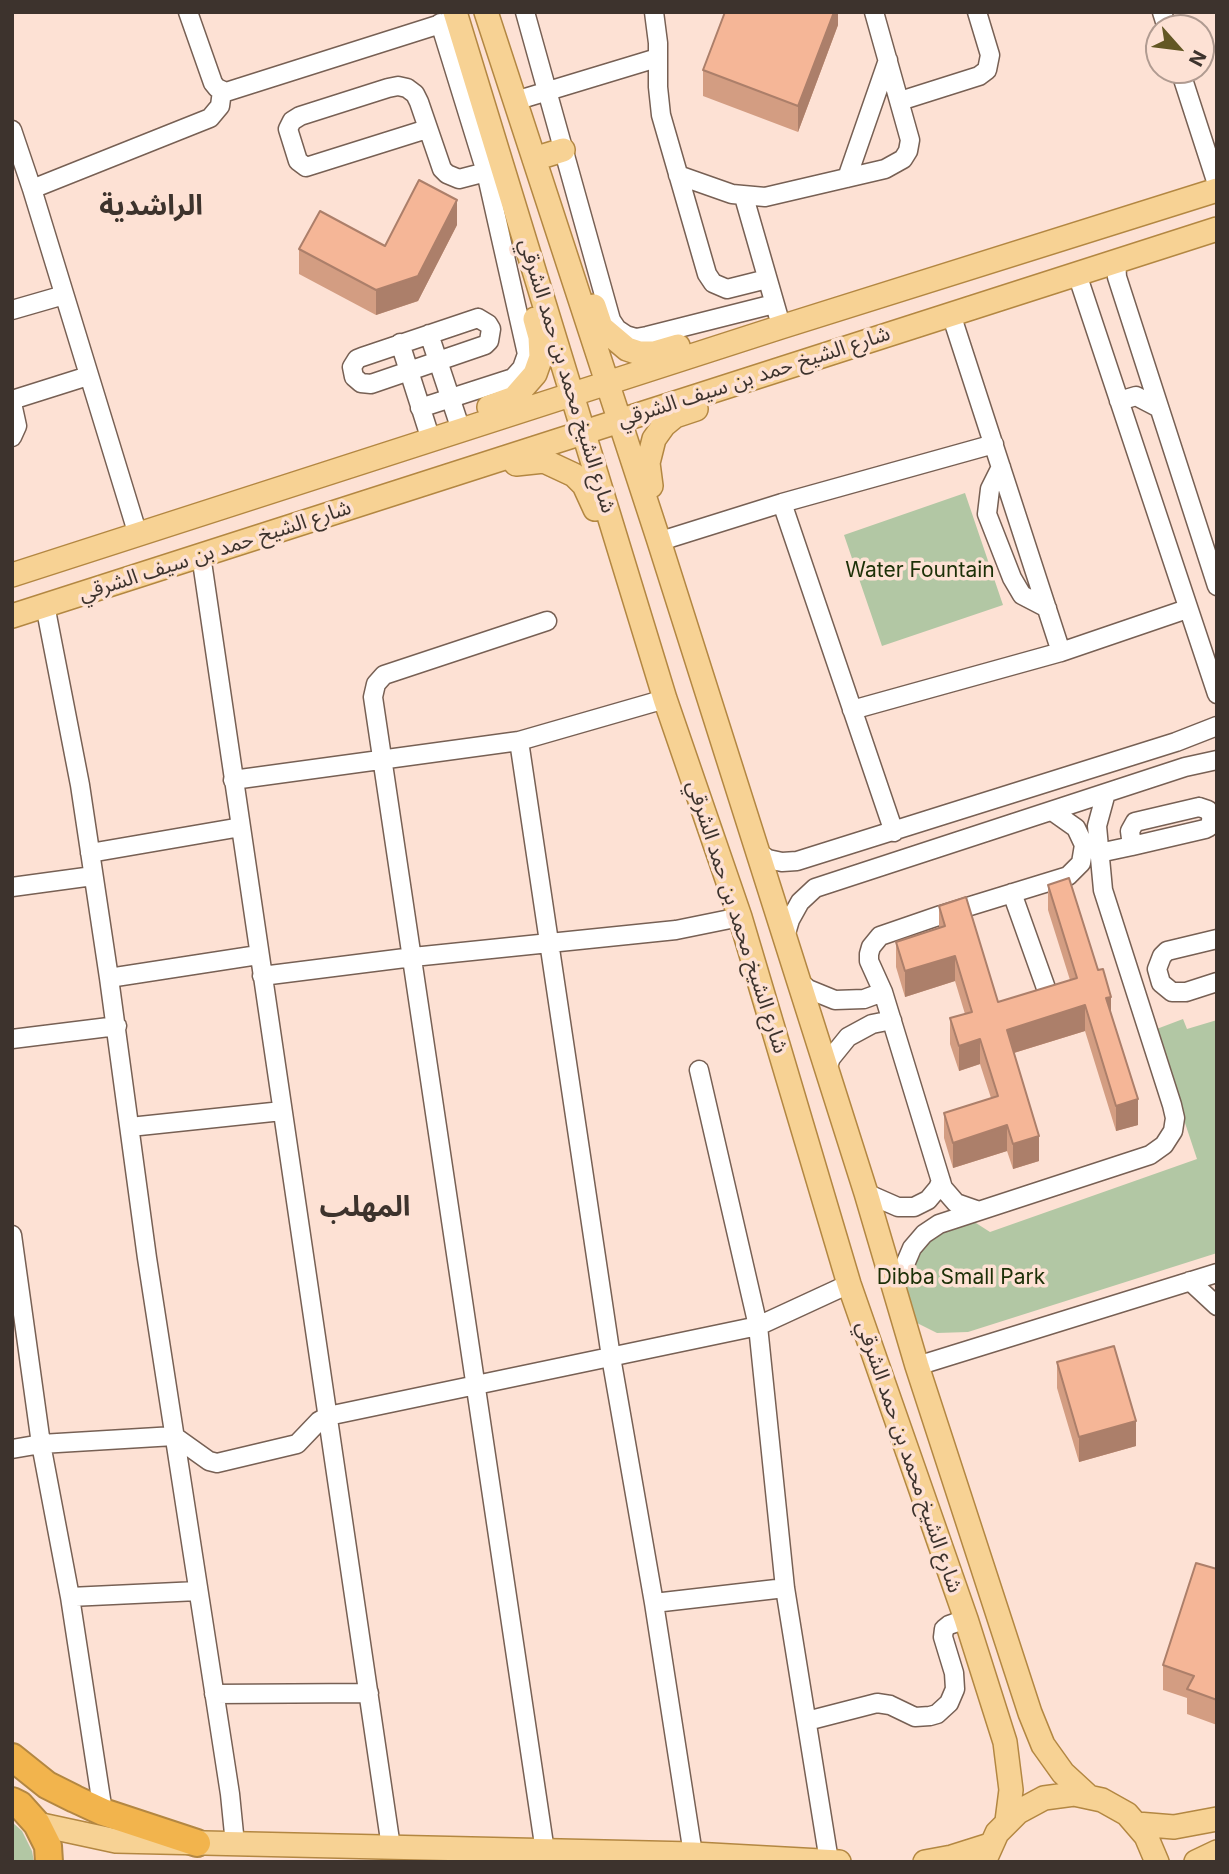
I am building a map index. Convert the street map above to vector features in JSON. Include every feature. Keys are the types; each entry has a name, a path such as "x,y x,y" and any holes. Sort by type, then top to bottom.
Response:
{"highway":[{"path":"12,1757 47,1785 103,1812 197,1843"},
{"path":"12,1801 20,1805 37,1824 48,1846 49,1862"}],"main road":[{"name":"شارع الشيخ محمد بن حمد الشرقي","path":"486,12 673,586 866,1193 917,1366 1036,1729 1063,1773 1088,1796"},
{"name":"شارع الشيخ محمد بن حمد الشرقي","path":"451,18 526,240 665,699 740,917 849,1284 965,1619 1009,1758 1011,1790 1007,1821"},
{"path":"534,159 563,150"},
{"name":"شارع الشيخ حمد بن سيف الشرقي","path":"12,575 399,450 429,435 456,415 571,395 1217,190"},
{"path":"554,223 579,265 601,327 627,349 639,353 654,353 731,331 750,328 775,329"},
{"name":"شارع الشيخ حمد بن سيف الشرقي","path":"12,616 1217,229"},
{"path":"456,415 514,398 525,389 535,374 541,357 540,337 524,284 526,240"},
{"path":"673,586 672,557 650,484 648,463 654,439 675,416 755,386 777,370"},
{"path":"418,485 464,480 525,462 544,461 557,466 584,485 593,504 614,570 633,594"},
{"path":"925,1862 987,1854 1007,1821 1031,1804 1059,1795 1088,1796 1115,1806 1138,1824 1153,1848 1157,1862"},
{"path":"1138,1824 1174,1826 1217,1819"},
{"path":"37,1824 116,1841 693,1854 839,1862"},
{"path":"1196,1862 1217,1852"}],"street":[{"path":"188,12 213,83 222,91 231,92 451,18 527,354 523,368 513,378 456,415 420,408"},
{"path":"525,12 611,320 617,329 636,338 775,304"},
{"path":"654,12 661,115 707,274 713,284 727,289 767,279"},
{"path":"678,175 744,197 775,196 885,169 903,159 909,140 874,12"},
{"path":"900,101 979,76 987,70 990,55 977,12"},
{"path":"515,102 657,58"},
{"path":"847,178 888,60"},
{"path":"1185,84 1217,184"},
{"path":"427,130 306,167 298,161 288,133 289,125 295,118 398,86 415,94 439,163 447,174 459,179 486,172"},
{"path":"24,180 210,118 220,106 222,91"},
{"path":"12,130 24,180 64,295 138,535"},
{"path":"744,197 775,304 775,329"},
{"path":"1116,261 1117,277 1217,586"},
{"path":"1077,274 1217,694"},
{"path":"12,310 64,295"},
{"path":"951,314 1061,652"},
{"path":"478,318 491,329 491,335 485,345 366,384 357,381 352,372 357,359 429,334 478,318"},
{"path":"429,334 456,415"},
{"path":"400,343 429,435"},
{"path":"12,437 17,426 12,402 89,376"},
{"path":"1119,401 1136,396 1159,408"},
{"path":"667,539 782,503 994,444"},
{"path":"1001,467 990,488 987,514 1022,596 1046,607"},
{"path":"782,503 894,832"},
{"path":"201,555 391,1847"},
{"path":"45,606 80,785 110,978 235,1844"},
{"path":"852,710 1061,652 1187,609"},
{"path":"545,1851 373,697 376,684 384,675 547,621"},
{"path":"233,780 519,741 665,699"},
{"path":"756,851 768,859 782,862 819,855 1176,742 1217,726"},
{"path":"519,741 611,1357 654,1603 693,1854"},
{"path":"1176,742 1185,767"},
{"path":"784,940 790,920 800,902 816,888 828,883 1185,767 1217,760"},
{"path":"895,1288 912,1248 924,1234 939,1224 1150,1155 1164,1145 1173,1131 1175,1118 1172,1105 1103,890 1097,826 1106,793"},
{"path":"976,1210 956,1203 947,1194 941,1181 883,992 869,961 872,947 880,936 1068,876 1081,863 1084,845 1076,828 1052,811"},
{"path":"90,853 241,827"},
{"path":"1099,853 1132,846"},
{"path":"819,855 828,883"},
{"path":"12,887 93,876"},
{"path":"1068,876 1103,890"},
{"path":"1012,893 1047,991"},
{"path":"262,976 413,957 676,930 740,917"},
{"path":"1217,939 1167,951 1157,969 1161,983 1179,993 1217,982"},
{"path":"110,978 258,955"},
{"path":"797,980 808,989 835,1000 864,999 883,992"},
{"path":"826,1071 831,1058 848,1037 873,1024 892,1020"},
{"path":"12,1039 117,1026"},
{"path":"699,1070 758,1326 785,1588 829,1861"},
{"path":"130,1127 282,1111"},
{"path":"866,1193 898,1206 914,1207 928,1200 941,1181"},
{"path":"12,1235 17,1298 70,1597 103,1812"},
{"path":"917,1366 1217,1273"},
{"path":"1190,1281 1217,1306"},
{"path":"12,1449 41,1444 174,1436 209,1461 217,1463 297,1444 319,1421 328,1416 758,1326 849,1284"},
{"path":"654,1603 785,1588"},
{"path":"70,1597 198,1591"},
{"path":"807,1721 877,1703 890,1705 915,1717 937,1714 949,1703 955,1689 954,1674 944,1641 944,1629 965,1619"},
{"path":"214,1694 369,1693"}],"green space":[{"name":"Water Fountain","path":"965,493 1003,605 882,646 844,535"},
{"name":"Dibba Small Park","path":"1183,1019 1187,1029 1217,1020 1217,1253 968,1332 937,1333 917,1323 907,1294 904,1265 927,1232 965,1216 990,1232 1197,1159 1154,1030"},
{"path":"12,1822 22,1831 32,1851 34,1862 12,1862"}],"building":[{"path":"725,12 834,12 798,106 703,70"},
{"path":"419,180 457,200 418,276 376,290 299,249 320,211 385,246"},
{"path":"1069,878 1098,970 1103,969 1111,997 1106,998 1138,1099 1116,1106 1085,1005 1007,1030 1039,1136 1013,1144 1007,1125 953,1143 944,1113 998,1096 980,1039 959,1046 950,1018 972,1012 955,956 905,971 896,942 945,926 939,906 966,897 998,1002 1077,978 1048,885"},
{"path":"1114,1346 1136,1421 1079,1437 1057,1362"},
{"path":"1196,1563 1217,1569 1217,1700 1187,1689 1194,1676 1163,1665"}],"district":[{"name":"الراشدية","path":"151,207"},
{"name":"المهلب","path":"365,1208"}]}
